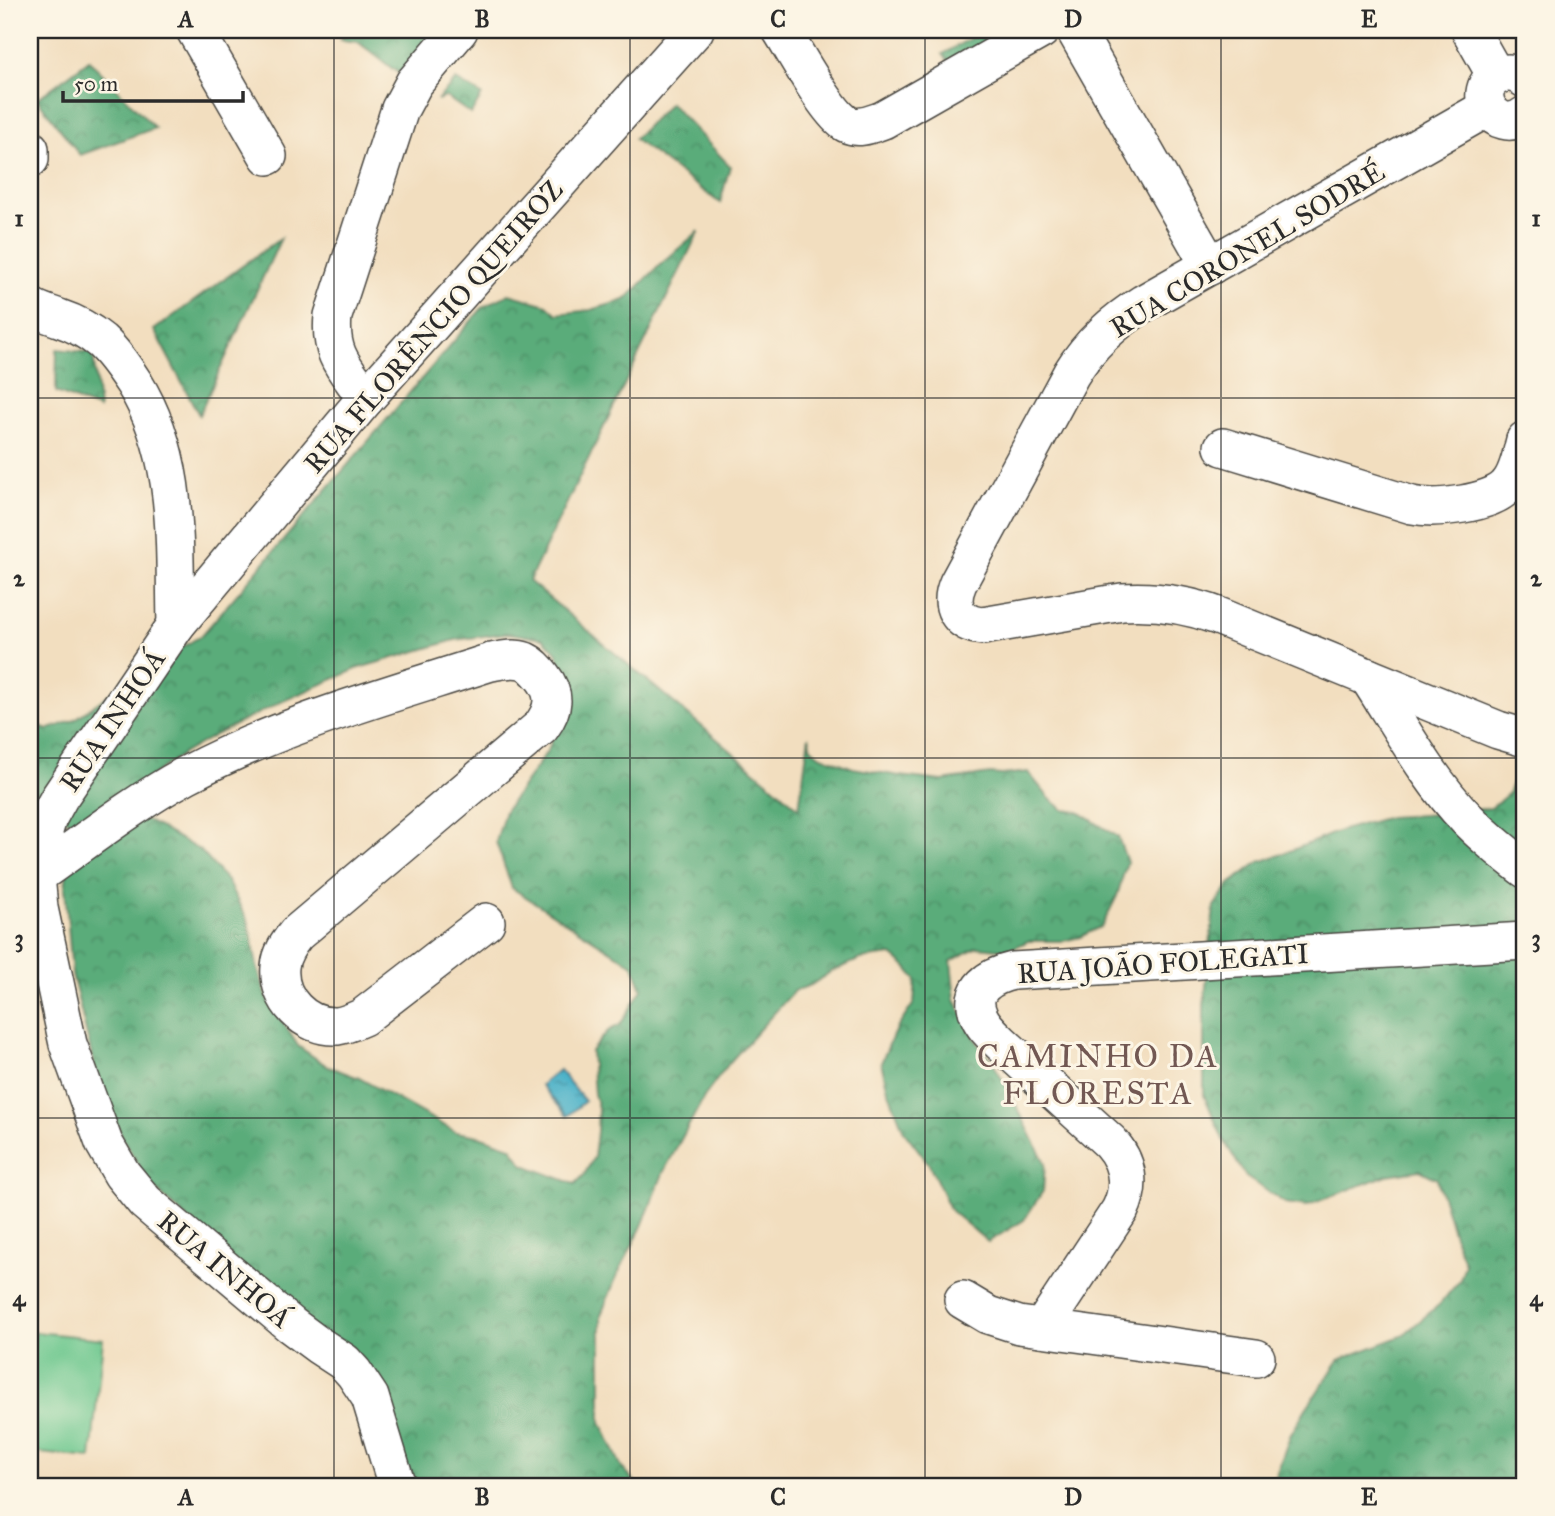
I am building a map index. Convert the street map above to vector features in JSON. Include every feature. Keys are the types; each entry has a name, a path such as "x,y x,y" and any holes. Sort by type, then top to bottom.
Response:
{"street":[{"path":"195,30 268,156"},
{"path":"366,398 337,356 332,343 332,316 400,109 414,83 459,30"},
{"name":"RUA FLORÊNCIO QUEIROZ","path":"176,625 366,398 695,30"},
{"path":"781,30 832,111 847,124 864,127 883,120 1041,30"},
{"path":"1074,30 1210,266"},
{"path":"1470,30 1513,104"},
{"name":"RUA CORONEL SODRÉ","path":"1368,677 1218,616 1182,605 1153,601 1122,602 983,626 965,621 958,614 954,599 958,583 1071,374 1104,331 1123,316 1210,266 1513,104"},
{"path":"30,149 30,159"},
{"name":"RUA INHOÁ","path":"30,306 38,312 75,324 101,341 126,370 149,411 160,439 174,508 176,625 59,798 48,818 38,851 36,876 39,908 68,1044 112,1160 133,1189 291,1325 344,1362 354,1373 370,1397 397,1486"},
{"path":"1223,447 1412,505 1433,508 1481,499 1500,492 1513,479 1525,440"},
{"path":"36,876 152,794 220,758 311,720 491,662 523,660 534,666 552,694 548,717 541,726 296,934 282,955 280,981 290,1004 299,1014 324,1025 350,1023 363,1017 486,922"},
{"path":"1368,677 1525,738"},
{"path":"1368,677 1446,796 1488,839 1525,869"},
{"name":"RUA JOÃO FOLEGATI","path":"1042,1328 1120,1210 1126,1198 1127,1172 1124,1161 1110,1142 985,1027 978,1014 976,1000 984,984 1000,974 1013,971 1525,941"},
{"path":"963,1300 988,1315 1019,1325 1256,1357"}],"green space":[{"path":"349,30 440,30 402,76 358,42 340,40"},
{"path":"985,30 1022,30 953,68 943,54"},
{"path":"89,60 155,128 80,155 37,99"},
{"path":"456,80 482,95 471,114 446,97 437,100"},
{"path":"670,103 730,166 720,203 634,139"},
{"path":"699,231 529,581 799,808 809,736 811,748 819,755 853,768 900,776 942,781 1028,772 1049,798 1064,810 1079,812 1118,837 1127,862 1117,896 1102,926 1080,937 1063,941 1028,941 1009,950 977,947 951,961 955,1000 982,1051 989,1056 1007,1087 1045,1163 1043,1191 1024,1220 988,1242 951,1211 929,1164 904,1131 881,1063 894,1033 914,1003 916,979 892,955 861,959 832,971 811,985 794,991 730,1062 704,1097 664,1171 601,1315 601,1422 622,1468 638,1486 404,1486 375,1393 149,1183 124,1141 97,1077 72,974 65,887 69,857 77,834 76,824 65,819 30,820 30,720 47,730 74,720 122,685 202,635 483,307 509,294 547,305 557,314 591,310 625,300","holes":["506,633 543,638 557,653 570,693 548,750 505,811 496,842 512,888 633,965 642,989 620,1025 608,1031 591,1051 594,1094 598,1108 594,1157 584,1175 575,1184 524,1165 511,1147 479,1136 456,1132 359,1078 327,1066 298,1046 266,995 248,921 227,881 201,851 143,818 151,776 215,735 283,701 359,668 455,640"]},
{"path":"281,238 199,415 154,330"},
{"path":"57,349 93,353 99,409 56,392"},
{"path":"1525,759 1525,1486 1275,1486 1277,1472 1290,1436 1339,1360 1402,1336 1440,1304 1460,1280 1465,1264 1437,1179 1420,1170 1387,1175 1306,1206 1285,1203 1246,1177 1223,1139 1204,1095 1204,1006 1214,906 1230,884 1259,862 1342,830 1389,817 1491,808 1508,794"},
{"path":"35,1332 103,1339 91,1458 30,1452 30,1382"}],"water":[{"path":"559,1070 585,1101 567,1116 541,1085"}],"district":[{"name":"CAMINHO DA FLORESTA","path":"1098,1074"}]}
